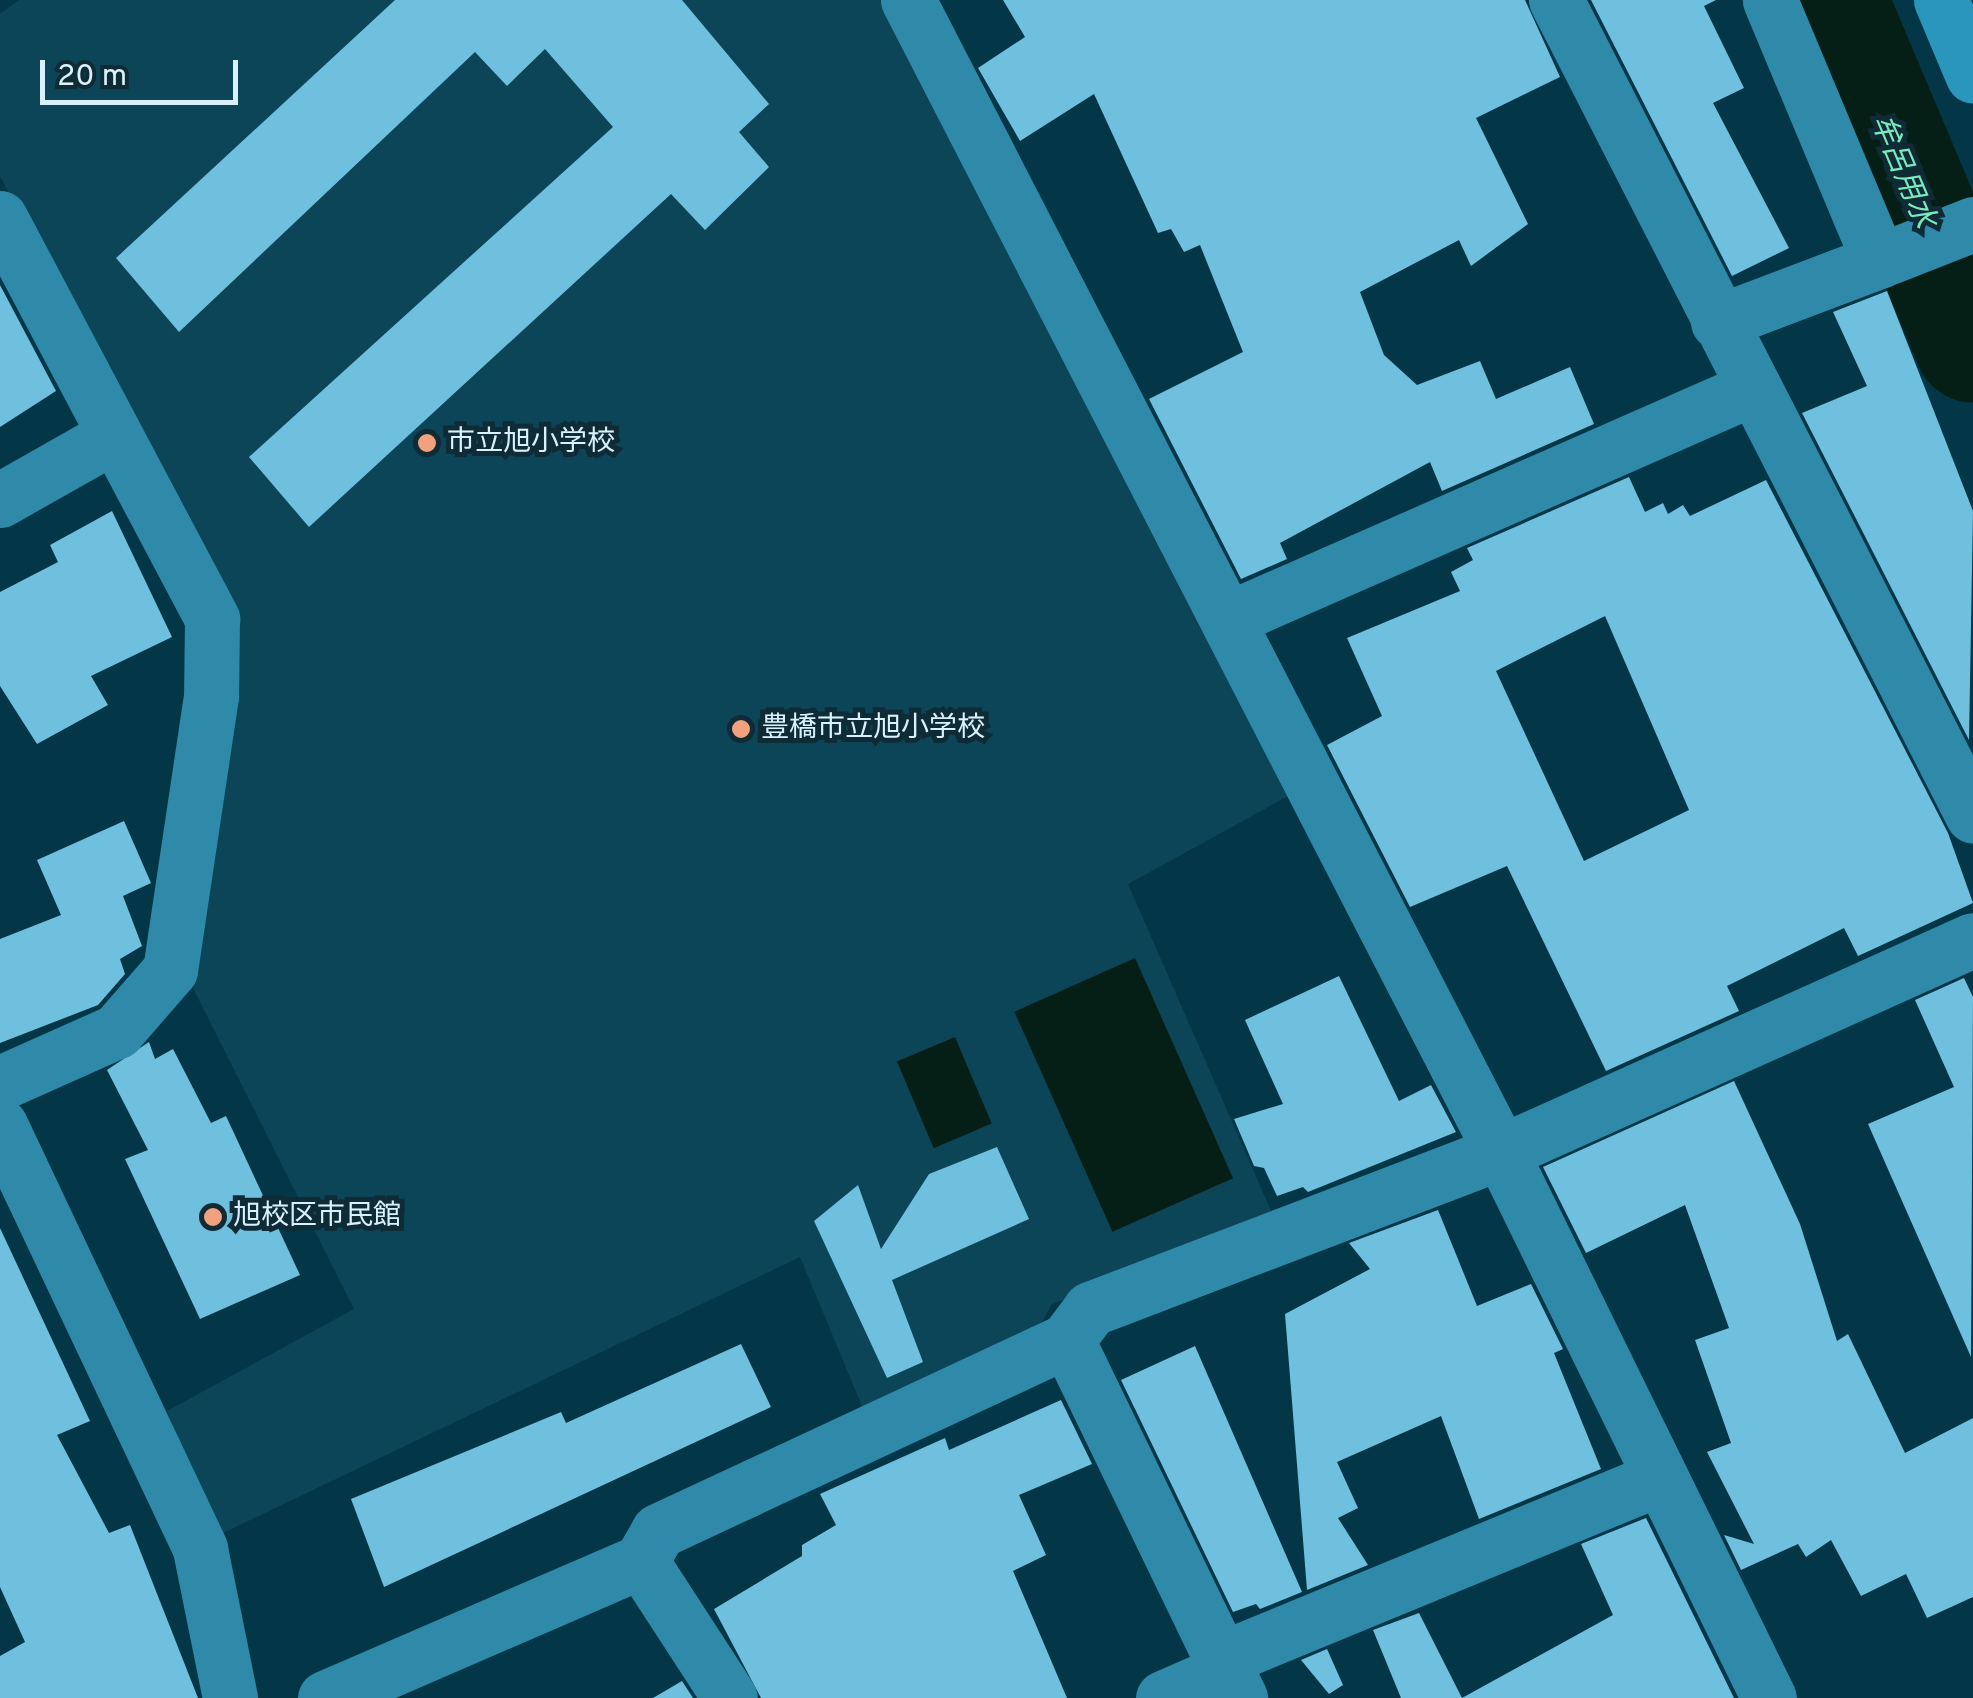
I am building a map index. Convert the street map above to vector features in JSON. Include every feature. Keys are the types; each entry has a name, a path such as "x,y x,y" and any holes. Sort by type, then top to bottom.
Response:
{"main road":[{"path":"1941,0 1973,76"}],"street":[{"path":"908,0 1501,1152 1769,1698"},
{"path":"1556,0 1751,389 1973,816"},
{"path":"1770,0 1880,261"},
{"path":"1718,322 1960,228"},
{"path":"0,1084 117,1031 170,970 211,696 212,620 4,237"},
{"path":"1228,618 1751,389"},
{"path":"0,500 112,436"},
{"path":"324,1698 641,1562 658,1531 1067,1340 1090,1309 1501,1152 1973,940"},
{"path":"0,1125 200,1549 230,1698"},
{"path":"1067,1340 1229,1676"},
{"path":"1163,1698 1229,1676 1660,1478"},
{"path":"641,1562 730,1698"}],"shaded area":[{"name":"豊橋市立旭小学校","path":"19,0 883,0 1290,795 1128,884 1275,1220 1052,1304 1035,1334 866,1416 800,1257 217,1536 167,1411 354,1309 188,978 224,614 0,176 0,14"},
{"path":"1135,958 1233,1178 1112,1232 1014,1012"},
{"path":"955,1037 992,1124 934,1148 897,1062"}],"building":[{"path":"395,0 682,0 769,104 739,132 769,167 705,230 671,194 309,527 249,457 613,127 545,49 507,86 475,52 179,332 116,258"},
{"path":"1003,0 1525,0 1560,77 1476,118 1528,224 1471,266 1459,240 1360,292 1384,355 1417,385 1480,361 1496,399 1570,367 1594,424 1442,491 1430,462 1280,543 1287,559 1241,579 1149,399 1243,352 1200,245 1184,252 1171,229 1158,233 1094,94 1020,141 978,68 1025,37"},
{"path":"1591,0 1716,0 1704,6 1744,88 1713,103 1789,248 1732,276"},
{"path":"0,285 56,391 0,427"},
{"path":"1887,291 1973,511 1969,740 1802,413 1867,386 1833,312"},
{"path":"1629,477 1645,512 1663,503 1668,514 1683,505 1690,516 1766,480 1948,833 1973,903 1858,956 1844,928 1727,986 1739,1011 1606,1071 1507,866 1410,907 1327,745 1382,716 1347,638 1460,591 1451,572 1473,560 1467,548","holes":["1605,616 1689,810 1584,861 1496,671"]},
{"path":"112,511 172,637 91,676 108,705 37,744 0,686 0,592 58,562 50,545"},
{"path":"124,821 151,883 123,896 142,946 120,959 125,974 98,1005 0,1043 0,939 61,915 37,860"},
{"path":"1339,976 1399,1101 1431,1085 1456,1132 1308,1192 1303,1187 1277,1196 1264,1168 1254,1166 1234,1119 1283,1104 1245,1020"},
{"path":"1964,978 1973,997 1971,1357 1868,1124 1954,1087 1915,1000"},
{"name":"旭校区市民館","path":"149,1042 155,1059 173,1049 211,1123 226,1116 300,1275 200,1319 125,1159 148,1150 107,1070"},
{"path":"1734,1081 1800,1224 1837,1341 1848,1334 1905,1453 1973,1418 1973,1597 1927,1618 1906,1574 1861,1596 1831,1540 1806,1557 1798,1544 1741,1570 1724,1535 1754,1544 1707,1452 1731,1443 1695,1340 1729,1328 1685,1205 1586,1253 1543,1167"},
{"path":"997,1147 1029,1219 892,1280 923,1362 887,1378 814,1221 858,1185 881,1249 929,1174"},
{"path":"1438,1210 1477,1306 1531,1284 1563,1349 1554,1353 1601,1469 1479,1519 1441,1416 1337,1462 1358,1508 1338,1518 1368,1565 1307,1590 1285,1314 1370,1269 1349,1243"},
{"path":"0,1228 90,1421 57,1435 109,1533 130,1525 198,1698 0,1698 0,1656 25,1642 0,1587"},
{"path":"741,1344 771,1407 384,1587 351,1499 561,1412 566,1423"},
{"path":"1195,1346 1302,1592 1260,1609 1256,1604 1233,1612 1121,1380"},
{"path":"1061,1400 1092,1464 1019,1495 1046,1555 1013,1571 1067,1698 761,1698 714,1609 802,1556 802,1545 836,1525 820,1494 945,1438 949,1450"},
{"path":"1646,1518 1734,1698 1462,1698 1613,1615 1581,1544"},
{"path":"1419,1613 1462,1698 1401,1698 1373,1630"},
{"path":"1327,1649 1343,1685 1329,1694 1301,1660"},
{"path":"682,1681 693,1698 653,1698"}],"waterway":[{"name":"牟呂用水","path":"1828,0 1973,344"}],"place":[{"name":"市立旭小学校","path":"427,443"},
{"name":"豊橋市立旭小学校","path":"741,729"},
{"name":"旭校区市民館","path":"213,1217"}]}
